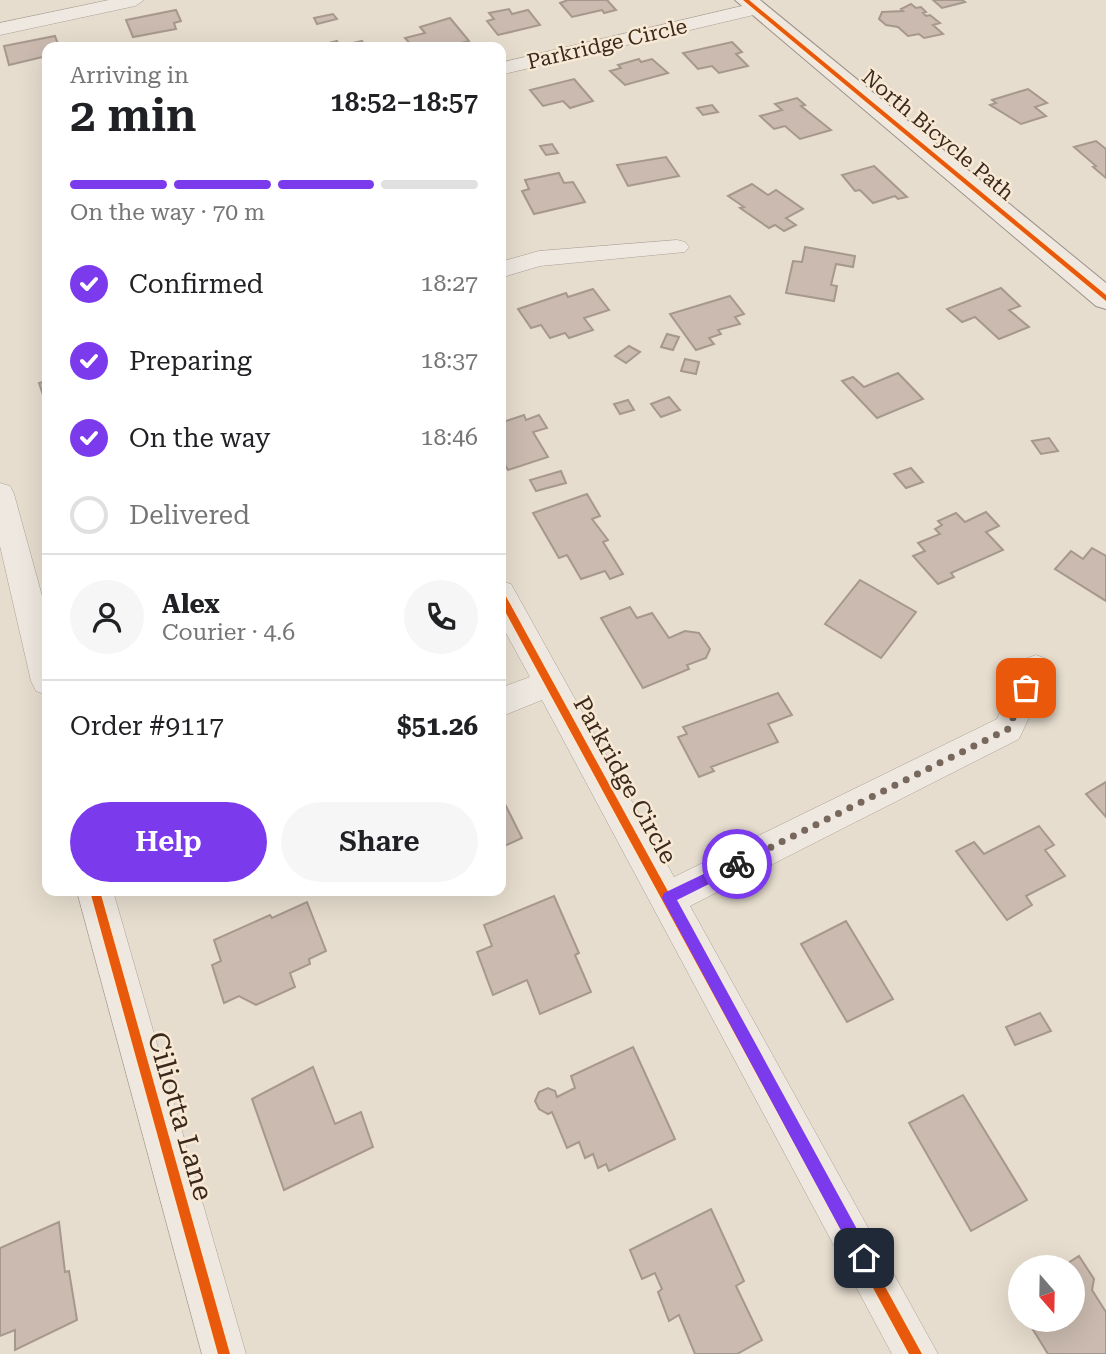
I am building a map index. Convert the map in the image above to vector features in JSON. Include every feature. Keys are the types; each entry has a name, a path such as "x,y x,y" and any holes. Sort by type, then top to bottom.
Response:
{"street":[{"path":"0,29 135,0"},
{"name":"Parkridge Circle","path":"506,67 750,4"},
{"name":"North Bicycle Path","path":"750,4 1106,299"},
{"path":"506,268 539,259 677,247"},
{"path":"0,494 27,591 42,658"},
{"name":"Parkridge Circle","path":"506,604 916,1354"},
{"path":"668,898 1008,729 1036,668"},
{"path":"506,701 549,683"},
{"name":"Ciliotta Lane","path":"97,896 224,1354"}],"building":[{"path":"568,0 607,0 616,10 604,13 602,10 572,17 560,3"},
{"path":"933,0 962,0 965,2 942,8"},
{"path":"911,4 916,8 921,7 926,16 930,15 940,23 933,25 943,34 924,38 919,34 908,36 898,27 886,25 879,19 882,12 903,11 901,9"},
{"path":"509,9 512,14 528,10 540,25 498,35 487,21 494,19 489,13"},
{"path":"176,10 181,21 174,23 176,29 133,37 126,20"},
{"path":"333,14 337,19 317,24 314,18"},
{"path":"450,18 469,41 409,42 405,38 425,33 420,27"},
{"path":"55,36 57,42 42,42 42,57 9,65 4,46"},
{"path":"732,42 742,52 736,54 748,66 719,73 712,66 698,69 683,53"},
{"path":"639,59 641,62 652,59 668,73 625,85 610,71 621,68 618,65"},
{"path":"574,79 593,101 570,108 563,101 543,106 530,90"},
{"path":"1028,89 1047,103 1035,107 1046,116 1021,124 990,105 996,103 992,100"},
{"path":"797,98 805,105 801,106 831,130 800,139 785,126 774,129 760,116 782,110 775,104"},
{"path":"712,105 718,112 703,115 697,108"},
{"path":"1096,141 1106,149 1106,178 1074,147"},
{"path":"552,144 558,153 546,155 540,146"},
{"path":"666,157 679,176 628,186 617,165"},
{"path":"874,166 907,197 898,199 895,196 873,203 860,190 855,191 842,175"},
{"path":"559,173 564,183 573,182 585,202 534,214 522,191 529,189 525,180"},
{"path":"752,184 768,195 776,190 803,209 786,218 796,225 784,231 775,225 769,228 728,196"},
{"path":"805,247 855,256 853,267 836,264 831,285 837,286 834,301 786,293 793,261 802,262"},
{"path":"1001,288 1020,306 1009,310 1029,327 999,339 975,317 962,322 947,309"},
{"path":"593,289 609,310 584,318 593,330 569,338 565,333 550,338 541,325 531,328 518,309 566,293 568,297"},
{"path":"730,296 744,314 735,317 740,324 718,330 721,334 709,338 714,344 696,350 670,314"},
{"path":"667,334 679,337 673,350 661,347"},
{"path":"629,346 640,352 626,363 615,356"},
{"path":"685,359 699,362 696,374 681,371"},
{"path":"898,373 923,399 877,418 842,381 853,377 864,387"},
{"path":"669,397 680,410 661,417 651,404"},
{"path":"628,400 634,410 620,414 614,404"},
{"path":"524,415 526,420 539,415 547,428 533,432 548,457 508,470 506,421"},
{"path":"1049,438 1058,451 1041,454 1032,441"},
{"path":"911,468 923,482 906,488 894,474"},
{"path":"561,471 566,483 536,491 530,480"},
{"path":"587,494 600,516 592,519 608,540 603,542 623,574 610,579 605,571 581,579 567,555 559,558 533,513"},
{"path":"986,512 999,526 986,532 1003,550 951,573 954,577 938,584 913,556 925,551 918,543 940,534 935,529 942,525 938,521 956,513 965,522"},
{"path":"1092,548 1106,556 1106,601 1055,569 1071,551 1083,559"},
{"path":"860,580 916,612 881,658 825,624"},
{"path":"630,607 637,618 652,613 669,638 685,631 699,633 710,649 706,658 687,665 689,669 643,688 601,618"},
{"path":"778,693 792,715 768,724 778,742 711,767 714,771 699,777 678,737 687,734 683,727"},
{"path":"1106,782 1106,817 1086,794"},
{"path":"506,806 522,838 506,845"},
{"path":"1039,826 1054,845 1045,850 1065,876 1026,896 1032,905 1007,920 956,851 974,842 984,854"},
{"path":"554,896 579,953 575,955 591,992 540,1014 527,980 493,995 477,952 492,946 484,925"},
{"path":"307,902 326,951 309,959 310,964 290,973 295,987 256,1005 239,996 224,1003 212,965 221,961 214,940"},
{"path":"846,921 893,999 847,1022 801,944"},
{"path":"1040,1013 1051,1031 1015,1045 1006,1027"},
{"path":"633,1047 675,1139 609,1171 606,1164 598,1168 593,1154 585,1158 579,1142 567,1148 552,1112 548,1114 539,1109 535,1101 539,1092 548,1088 555,1091 557,1097 575,1088 571,1076"},
{"path":"313,1067 335,1124 361,1112 373,1147 284,1190 252,1099"},
{"path":"963,1095 1027,1200 971,1231 909,1123"},
{"path":"711,1209 744,1281 736,1286 762,1340 737,1354 695,1354 679,1315 669,1321 658,1292 662,1289 655,1273 642,1279 630,1250"},
{"path":"59,1222 65,1272 69,1271 77,1320 15,1350 15,1330 0,1336 0,1248"},
{"path":"1085,1265 1094,1279 1092,1290 1106,1312 1106,1354 1048,1354 1034,1332 1085,1332"}],"cycle path":[{"path":"746,0 1106,299"},
{"path":"506,604 916,1354"},
{"path":"96,896 224,1354"}],"way so far":[{"path":"737,864 1008,729 1026,688"}],"route":[{"path":"737,864 668,898 864,1258"}]}
